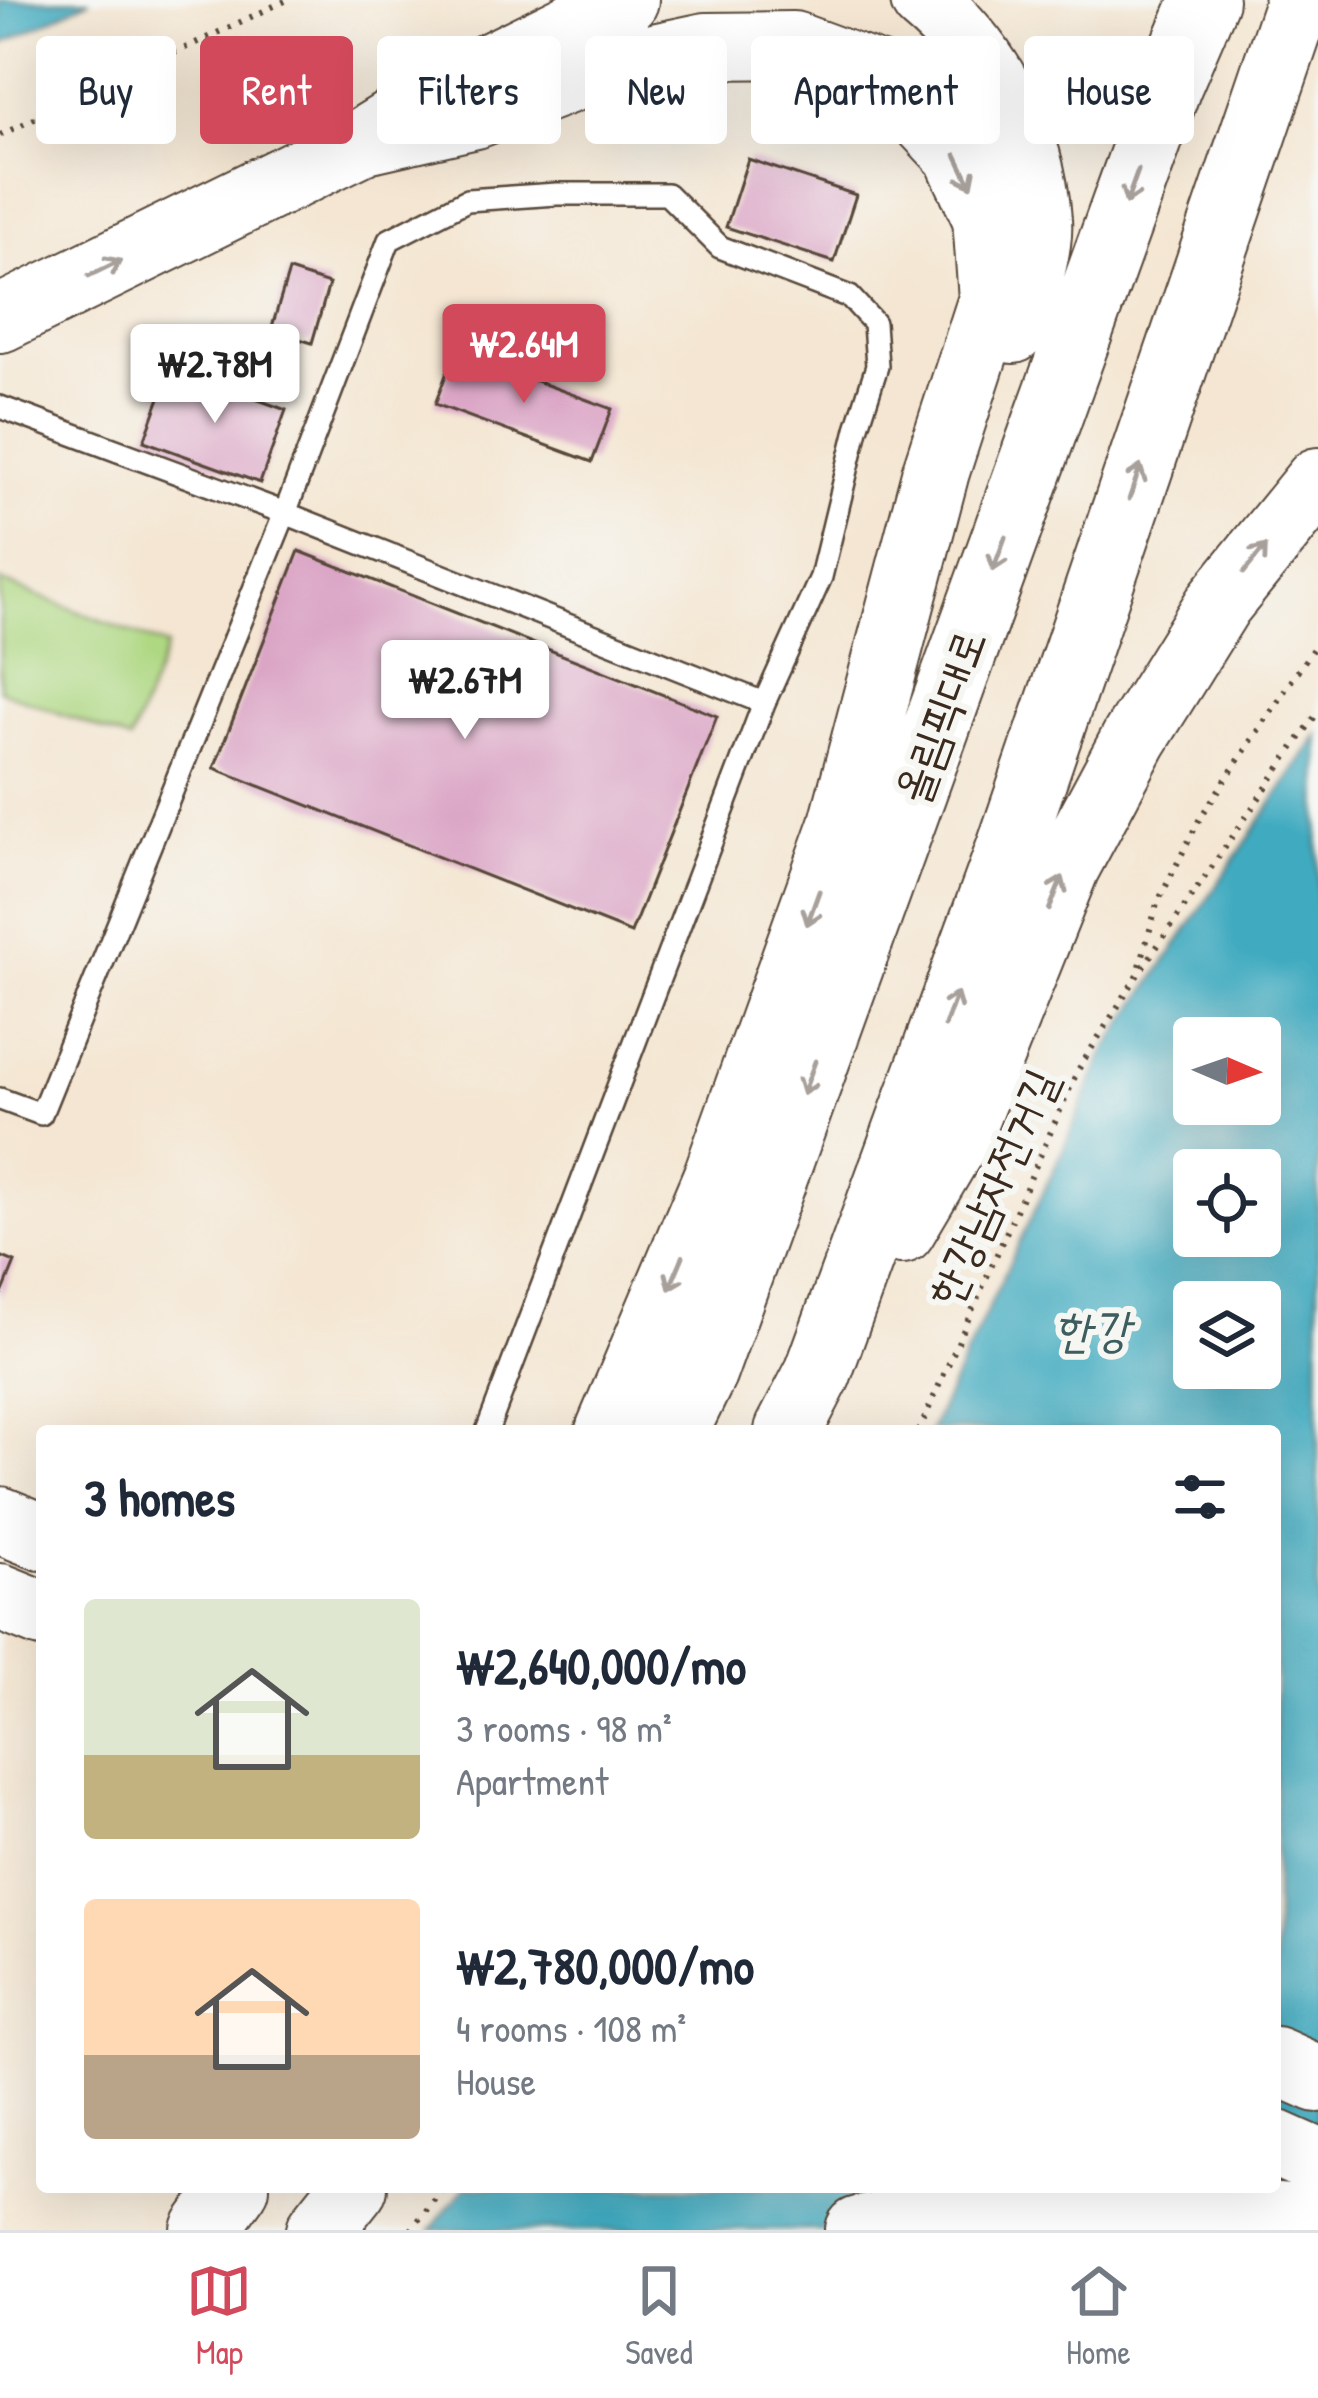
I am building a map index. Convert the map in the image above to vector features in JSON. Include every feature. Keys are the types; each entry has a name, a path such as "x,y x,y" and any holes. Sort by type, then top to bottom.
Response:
{"main road":[{"path":"0,319 364,140 462,80 625,0"},
{"name":"올림픽대로","path":"678,1425 704,1371 1168,86 1205,0"},
{"path":"818,1372 1011,844 1299,0"},
{"path":"612,1425 716,1178 1022,304 1039,224 1025,144 987,66 929,4"},
{"path":"364,140 476,115 597,68 706,46 793,45 888,80 957,154 986,218 992,299 936,471 842,827"},
{"path":"791,1425 960,1132 1066,867 1136,738 1219,603 1318,481"},
{"path":"0,1520 36,1535"},
{"path":"0,1597 36,1612"},
{"path":"1281,2063 1318,2079"},
{"path":"1281,2146 1318,2162"},
{"path":"205,2230 232,2193"},
{"path":"320,2230 349,2193"},
{"path":"859,2230 978,2205 1094,2204 1318,2220"}],"lane":[{"path":"0,1100 41,1114 285,513 389,240 467,200 667,194 720,248 850,297 874,323 877,366 821,577 764,703 489,1425"},
{"path":"0,407 285,513 764,703"}],"path":[{"path":"0,135 287,0"},
{"name":"한강남자전거길","path":"1137,976 1157,904 1200,818 1318,641"},
{"name":"한강남자전거길","path":"922,1425 1078,1070 1318,712"},
{"path":"411,2230 439,2193"}],"green space":[{"path":"0,581 167,646 130,741 0,690"}],"water":[{"path":"0,0 90,0 0,45"},
{"name":"한강","path":"1318,735 1318,2230 431,2230 460,2193 1281,2193 1281,1425 933,1425 1105,1051"}],"building":[{"path":"748,159 856,195 834,262 726,227"},
{"path":"289,271 329,284 312,343 271,330"},
{"path":"455,351 612,409 592,462 435,404"},
{"path":"171,368 286,410 260,483 144,441"},
{"path":"299,551 717,716 631,933 214,768"},
{"path":"0,1256 15,1262 0,1299"}]}
